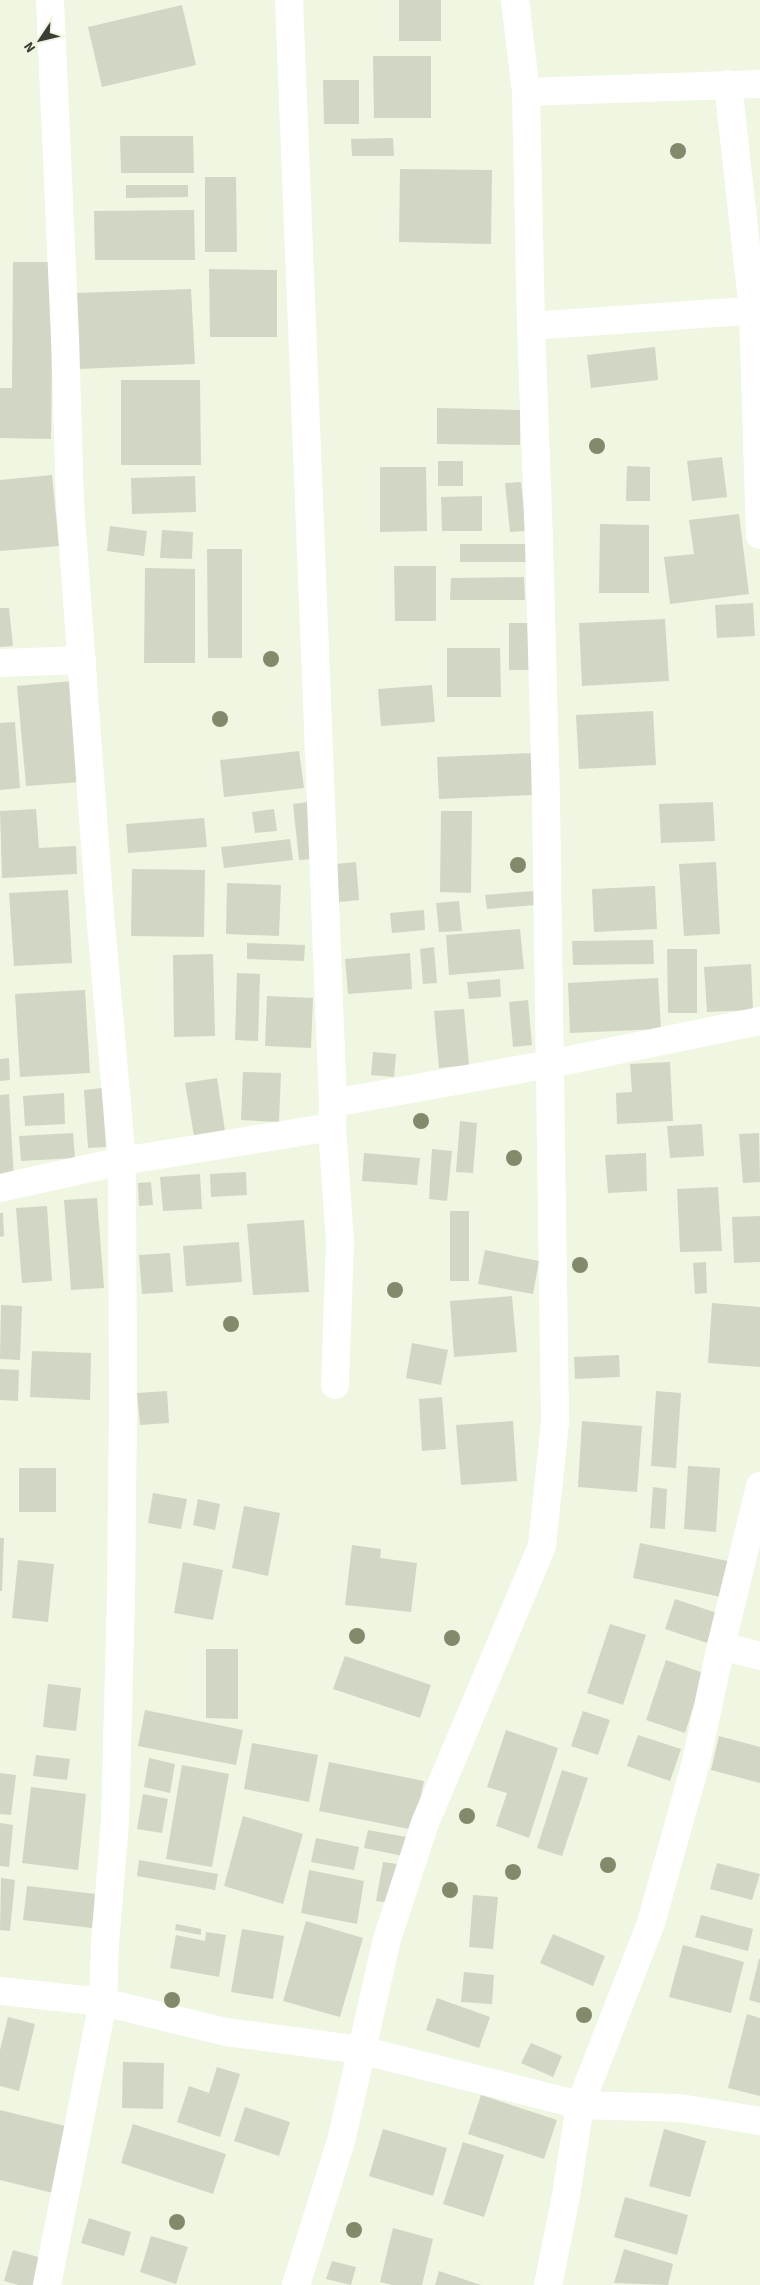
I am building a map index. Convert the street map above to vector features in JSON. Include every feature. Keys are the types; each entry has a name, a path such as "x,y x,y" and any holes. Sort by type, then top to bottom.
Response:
{"street":[{"path":"47,2285 103,2002 105,1943 115,1822 122,1597 122,1162 100,913 70,504 65,327 50,0"},
{"path":"289,0 332,1115 340,1242 335,1385"},
{"path":"296,2285 341,2141 386,1939 425,1822 542,1546 555,1422 543,681 531,326 526,92 515,0"},
{"path":"728,84 757,310 760,535"},
{"path":"526,92 760,84"},
{"path":"531,326 757,310"},
{"path":"0,664 82,660"},
{"path":"0,1188 332,1115 550,1064 760,1021"},
{"path":"548,2285 566,2196 580,2105 651,1923 696,1762 721,1646 760,1486"},
{"path":"721,1646 760,1656"},
{"path":"0,1990 103,2002 226,2032 360,2050 580,2105 680,2108 760,2121"}],"building":[{"path":"399,0 441,0 441,41 399,41"},
{"path":"182,5 196,65 102,87 88,27"},
{"path":"373,56 431,56 431,118 374,118"},
{"path":"323,80 359,80 359,124 324,124"},
{"path":"120,136 193,136 194,173 121,173"},
{"path":"393,138 394,156 352,156 351,139"},
{"path":"400,169 492,170 491,244 399,242"},
{"path":"205,177 236,177 237,252 205,252"},
{"path":"126,185 188,185 188,197 126,198"},
{"path":"194,210 195,260 95,260 94,211"},
{"path":"13,262 53,262 51,439 0,438 0,388 12,388"},
{"path":"209,269 277,270 277,337 210,337"},
{"path":"191,289 195,364 79,369 76,293"},
{"path":"655,347 658,380 591,388 587,355"},
{"path":"121,380 200,380 201,465 121,465"},
{"path":"437,408 520,410 520,445 437,444"},
{"path":"722,457 727,497 692,501 687,461"},
{"path":"438,461 463,461 463,486 438,486"},
{"path":"627,466 650,467 650,501 626,501"},
{"path":"380,467 426,467 427,531 380,532"},
{"path":"52,475 59,546 0,551 0,480"},
{"path":"195,476 196,512 132,514 131,478"},
{"path":"521,482 526,531 510,532 505,483"},
{"path":"482,496 482,531 442,531 441,497"},
{"path":"739,514 749,594 670,604 664,557 694,554 689,520"},
{"path":"600,524 649,525 649,593 599,593"},
{"path":"110,526 147,531 144,556 107,551"},
{"path":"162,530 193,532 192,559 160,558"},
{"path":"460,544 526,544 526,562 460,562"},
{"path":"207,549 242,549 242,658 208,658"},
{"path":"394,566 436,566 436,621 395,621"},
{"path":"145,568 195,569 195,663 144,663"},
{"path":"524,577 525,600 450,600 451,578"},
{"path":"753,603 755,636 717,638 715,605"},
{"path":"0,608 9,608 13,646 0,647"},
{"path":"665,619 669,681 582,686 579,623"},
{"path":"509,623 529,623 530,670 509,670"},
{"path":"447,648 500,648 501,697 447,697"},
{"path":"73,681 81,782 26,786 17,686"},
{"path":"432,685 435,722 381,726 378,689"},
{"path":"653,711 656,765 579,769 576,715"},
{"path":"15,722 20,788 0,790 0,723"},
{"path":"299,751 304,788 224,797 220,760"},
{"path":"532,753 534,795 439,799 437,757"},
{"path":"308,802 315,859 299,860 293,804"},
{"path":"713,802 715,841 661,843 659,804"},
{"path":"36,809 39,848 76,846 77,874 2,878 0,811"},
{"path":"274,809 277,831 255,833 252,812"},
{"path":"441,811 472,811 471,893 440,892"},
{"path":"204,818 207,847 128,853 126,824"},
{"path":"290,839 293,860 224,868 221,847"},
{"path":"356,862 359,900 339,902 336,864"},
{"path":"716,862 720,934 684,936 679,864"},
{"path":"132,869 205,870 204,937 131,936"},
{"path":"227,883 281,885 279,936 226,934"},
{"path":"655,886 657,929 594,932 592,889"},
{"path":"68,890 72,963 14,966 9,893"},
{"path":"534,891 535,905 487,909 485,895"},
{"path":"459,901 462,931 439,932 436,903"},
{"path":"424,910 425,930 392,933 390,913"},
{"path":"520,929 524,969 449,975 446,935"},
{"path":"653,940 654,964 573,965 572,941"},
{"path":"247,943 305,945 304,961 247,959"},
{"path":"434,947 437,983 423,984 420,949"},
{"path":"667,949 697,949 697,1013 668,1013"},
{"path":"410,953 412,989 348,994 345,959"},
{"path":"213,954 215,1036 174,1037 173,955"},
{"path":"751,964 753,1010 707,1012 704,967"},
{"path":"237,973 260,974 258,1041 235,1040"},
{"path":"658,978 661,1029 570,1033 568,983"},
{"path":"500,979 501,997 469,999 467,982"},
{"path":"85,990 90,1073 20,1077 15,994"},
{"path":"267,996 313,998 311,1048 265,1046"},
{"path":"528,1000 532,1045 513,1047 509,1002"},
{"path":"464,1009 469,1065 439,1068 434,1011"},
{"path":"373,1052 396,1054 394,1077 371,1075"},
{"path":"9,1058 10,1080 0,1081 0,1059"},
{"path":"670,1062 673,1121 617,1124 616,1093 632,1092 630,1064"},
{"path":"243,1072 281,1073 279,1122 241,1120"},
{"path":"217,1078 225,1131 194,1136 185,1083"},
{"path":"102,1088 106,1147 88,1148 84,1090"},
{"path":"64,1093 65,1124 25,1126 23,1096"},
{"path":"9,1094 14,1179 0,1179 0,1095"},
{"path":"460,1121 477,1123 473,1173 456,1172"},
{"path":"702,1124 704,1156 670,1158 667,1126"},
{"path":"73,1133 75,1158 21,1161 19,1136"},
{"path":"759,1133 760,1182 743,1183 739,1134"},
{"path":"432,1149 452,1151 447,1201 429,1199"},
{"path":"364,1153 420,1158 417,1185 362,1181"},
{"path":"646,1153 647,1191 608,1193 605,1155"},
{"path":"246,1172 247,1195 211,1197 210,1174"},
{"path":"200,1174 202,1209 163,1211 160,1177"},
{"path":"151,1182 153,1205 139,1206 138,1183"},
{"path":"718,1187 722,1251 680,1252 677,1189"},
{"path":"97,1198 104,1288 71,1290 64,1200"},
{"path":"47,1206 52,1281 22,1283 16,1208"},
{"path":"450,1211 469,1211 469,1281 450,1281"},
{"path":"0,1213 3,1213 4,1236 0,1237"},
{"path":"760,1216 760,1262 734,1263 732,1217"},
{"path":"304,1220 309,1292 253,1295 247,1224"},
{"path":"239,1242 242,1282 186,1286 183,1246"},
{"path":"485,1250 539,1261 533,1294 478,1284"},
{"path":"170,1253 173,1292 142,1294 139,1255"},
{"path":"706,1262 707,1293 695,1294 693,1263"},
{"path":"512,1296 517,1352 454,1357 450,1301"},
{"path":"712,1303 760,1307 760,1367 708,1363"},
{"path":"1,1305 22,1306 20,1360 0,1359"},
{"path":"412,1343 448,1350 441,1385 406,1378"},
{"path":"32,1351 91,1353 90,1400 30,1397"},
{"path":"619,1355 620,1377 575,1379 574,1357"},
{"path":"0,1369 19,1370 18,1401 0,1400"},
{"path":"167,1391 169,1423 140,1425 137,1393"},
{"path":"656,1391 681,1393 676,1468 651,1466"},
{"path":"442,1397 446,1449 422,1451 419,1399"},
{"path":"513,1421 517,1481 461,1485 456,1425"},
{"path":"582,1421 642,1426 637,1492 578,1487"},
{"path":"688,1466 720,1468 716,1532 684,1529"},
{"path":"19,1468 56,1468 56,1512 19,1512"},
{"path":"653,1487 667,1489 665,1529 650,1528"},
{"path":"153,1493 187,1499 181,1529 148,1523"},
{"path":"198,1499 220,1504 215,1530 193,1525"},
{"path":"244,1506 280,1513 268,1576 232,1568"},
{"path":"0,1538 4,1538 2,1591 0,1591"},
{"path":"640,1543 728,1561 721,1597 633,1578"},
{"path":"352,1545 381,1549 380,1558 417,1563 411,1612 345,1605"},
{"path":"18,1560 54,1564 48,1622 12,1618"},
{"path":"183,1562 223,1570 213,1620 174,1613"},
{"path":"675,1599 717,1613 707,1643 665,1629"},
{"path":"610,1624 646,1635 623,1705 587,1693"},
{"path":"206,1649 238,1649 238,1719 206,1718"},
{"path":"345,1656 431,1685 420,1718 333,1689"},
{"path":"666,1660 704,1673 685,1733 646,1720"},
{"path":"48,1684 81,1688 76,1731 43,1727"},
{"path":"145,1710 243,1730 236,1765 138,1746"},
{"path":"583,1711 610,1720 598,1755 571,1746"},
{"path":"506,1730 558,1748 529,1838 496,1826 507,1793 487,1787"},
{"path":"638,1735 681,1749 670,1781 627,1766"},
{"path":"719,1736 760,1747 760,1783 711,1770"},
{"path":"252,1743 318,1755 309,1802 244,1789"},
{"path":"36,1755 70,1759 67,1780 33,1776"},
{"path":"149,1758 175,1764 170,1793 144,1787"},
{"path":"329,1762 424,1781 414,1830 319,1811"},
{"path":"182,1765 229,1774 212,1867 166,1859"},
{"path":"562,1770 588,1778 562,1856 537,1848"},
{"path":"0,1773 16,1775 11,1815 0,1814"},
{"path":"31,1787 86,1794 78,1870 22,1863"},
{"path":"143,1794 168,1799 162,1833 137,1829"},
{"path":"243,1816 303,1834 283,1904 224,1886"},
{"path":"0,1823 13,1825 9,1867 0,1866"},
{"path":"368,1830 406,1837 403,1856 364,1848"},
{"path":"316,1838 359,1847 354,1870 311,1862"},
{"path":"139,1860 218,1874 215,1890 137,1876"},
{"path":"383,1862 397,1864 390,1903 376,1901"},
{"path":"717,1863 760,1874 752,1900 710,1889"},
{"path":"309,1870 364,1881 357,1924 301,1913"},
{"path":"1,1878 15,1880 10,1931 0,1930"},
{"path":"27,1886 96,1894 92,1928 23,1920"},
{"path":"473,1895 498,1897 493,1949 469,1947"},
{"path":"701,1915 753,1929 748,1951 695,1937"},
{"path":"306,1921 363,1938 340,2017 283,2001"},
{"path":"176,1924 201,1929 201,1935 175,1930"},
{"path":"242,1929 284,1936 273,1999 231,1992"},
{"path":"206,1932 226,1935 219,1977 170,1968 176,1935 205,1941"},
{"path":"553,1934 605,1956 593,1986 540,1963"},
{"path":"683,1945 744,1962 731,2013 669,1997"},
{"path":"760,1959 760,2003 749,2000"},
{"path":"464,1972 494,1975 492,2004 461,2002"},
{"path":"437,1998 490,2017 479,2048 426,2030"},
{"path":"747,2014 760,2018 760,2096 728,2088"},
{"path":"8,2017 35,2024 19,2091 0,2086 0,2050"},
{"path":"531,2043 562,2056 553,2077 521,2063"},
{"path":"123,2062 164,2063 163,2109 122,2108"},
{"path":"217,2067 240,2074 220,2137 177,2122 189,2086 209,2093"},
{"path":"481,2095 557,2120 544,2159 468,2134"},
{"path":"245,2107 290,2122 279,2156 234,2141"},
{"path":"0,2110 69,2127 53,2193 0,2180"},
{"path":"133,2124 226,2154 213,2194 121,2163"},
{"path":"383,2129 447,2148 433,2196 369,2176"},
{"path":"664,2129 706,2141 690,2197 649,2186"},
{"path":"463,2142 504,2155 484,2217 443,2204"},
{"path":"625,2197 688,2215 677,2255 614,2237"},
{"path":"89,2218 131,2232 124,2256 81,2243"},
{"path":"393,2228 433,2239 422,2285 393,2285 380,2282"},
{"path":"151,2236 188,2247 176,2284 140,2272"},
{"path":"624,2249 673,2264 668,2285 614,2283"},
{"path":"13,2250 42,2258 34,2285 18,2285 4,2281"},
{"path":"332,2261 356,2267 351,2285 326,2279"},
{"path":"439,2271 481,2285 435,2285"}]}
